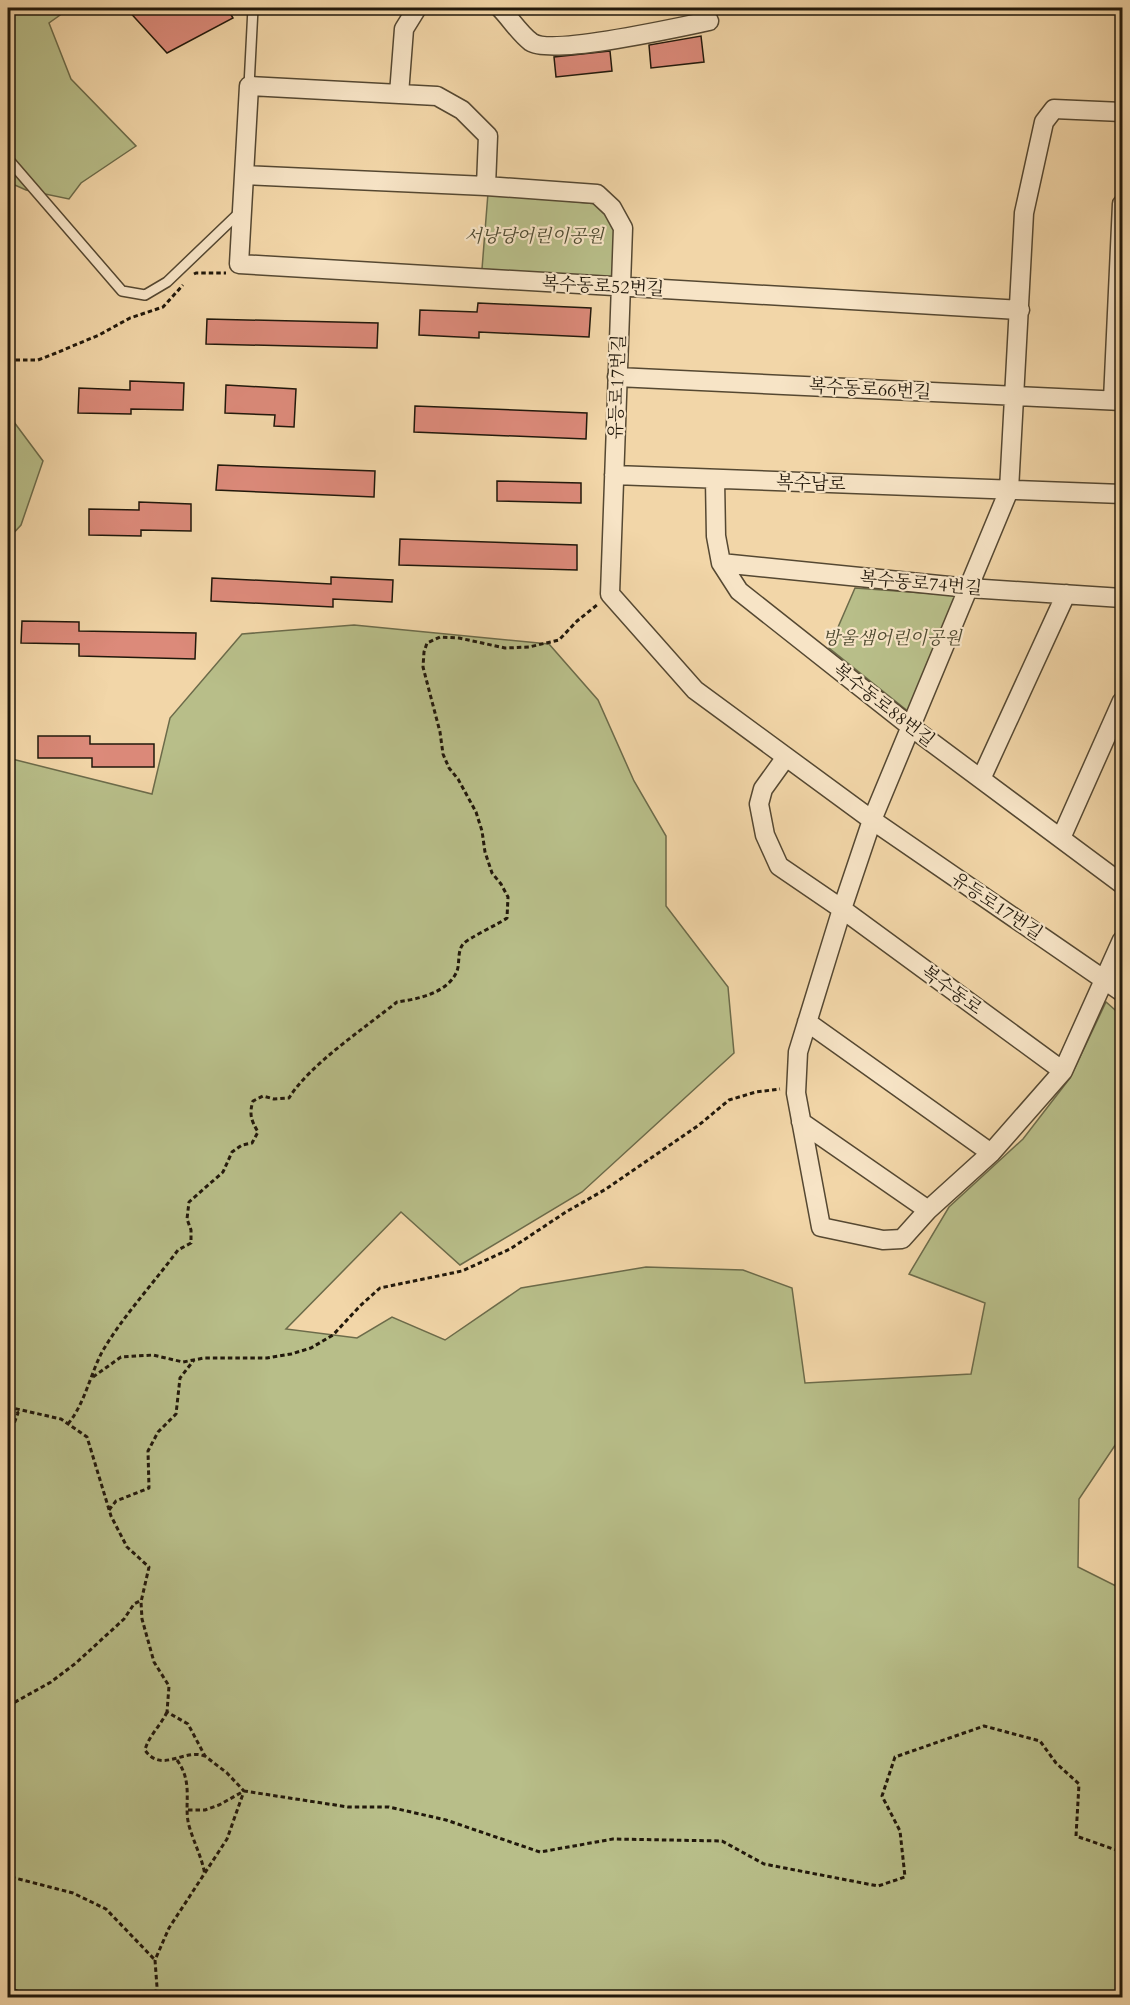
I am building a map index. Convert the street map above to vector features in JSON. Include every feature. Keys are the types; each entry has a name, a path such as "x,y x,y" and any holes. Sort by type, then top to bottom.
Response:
{"street":[{"path":"399,94 404,29 417,8"},
{"path":"500,8 532,43 551,46 599,42 710,21"},
{"path":"239,264 249,86 436,96 462,110 488,136 486,186"},
{"path":"1122,112 1054,110 1044,122 1024,213 1009,490 872,820 798,1052 796,1093 821,1227 883,1240 902,1239 928,1210 991,1153 1063,1071 1122,940"},
{"name":"유등로17번길","path":"244,175 486,186 597,194 612,208 623,228 610,594 694,690 872,820 1122,992"},
{"path":"1118,400 1122,204"},
{"name":"복수동로52번길","path":"239,264 1020,310"},
{"name":"복수동로66번길","path":"617,377 1118,400"},
{"name":"복수남로","path":"614,475 1122,494"},
{"name":"복수동로88번길","path":"715,479 716,536 721,563 739,591 911,727 1122,884"},
{"name":"복수동로74번길","path":"721,563 969,588 1122,598"},
{"path":"981,779 1066,594"},
{"path":"1060,838 1122,701"},
{"name":"복수동로","path":"786,757 763,789 759,804 765,835 779,866 842,909 1063,1071"},
{"path":"807,1022 991,1153"},
{"path":"801,1122 928,1210"}],"lane":[{"path":"249,86 253,8"},
{"path":"8,159 122,291 145,295 167,282 242,211"}],"path":[{"path":"8,360 38,360 56,353 99,335 130,318 163,307 196,273 227,273 239,264"},
{"path":"68,1424 92,1378 101,1354 120,1325 178,1250 190,1243 187,1219 189,1202 223,1172 232,1152 242,1144 252,1143 258,1131 249,1112 253,1101 263,1096 274,1099 289,1098 325,1059 398,1002 448,986 457,970 457,959 463,944 507,918 508,897 492,873 476,812 443,754 440,732 423,667 427,643 440,637 459,638 505,648 521,648 559,640 577,621 610,594"},
{"path":"92,1378 121,1358 153,1355 183,1362 224,1357 267,1358 311,1348 333,1335 380,1288 462,1271 510,1249 606,1189 699,1125 729,1101 756,1092 796,1086"},
{"path":"109,1510 116,1501 149,1488 148,1451 158,1432 176,1414 180,1378 194,1360"},
{"path":"8,1407 61,1419 87,1437 109,1510 128,1547 149,1567 141,1600 142,1619 154,1662 169,1686 167,1712 162,1724 146,1744 145,1750 149,1757 159,1760 177,1760 188,1754 199,1754 227,1773 244,1791 348,1807 389,1807 446,1820 540,1852 613,1839 722,1841 764,1864 878,1886 905,1877 900,1832 882,1796 895,1757 984,1726 1040,1741 1056,1763 1079,1784 1076,1836 1122,1852"},
{"path":"8,1436 18,1413 16,1409"},
{"path":"8,1706 51,1682 76,1663 124,1619 134,1604 141,1600"},
{"path":"167,1712 188,1724 205,1756"},
{"path":"177,1760 184,1769 189,1827 201,1857 205,1875"},
{"path":"188,1810 205,1810 244,1791"},
{"path":"154,1998 158,1987 155,1960 170,1928 227,1839 244,1791"},
{"path":"9,1876 73,1893 106,1909 155,1960"},
{"path":"8,1897 12,1886 9,1876"},
{"path":"8,1987 20,1992 25,1998"}],"green space":[{"path":"8,8 70,8 49,23 71,79 136,146 81,183 69,199 26,190 8,182"},
{"name":"서낭당어린이공원","path":"488,193 597,204 617,229 617,280 482,269"},
{"path":"8,414 43,461 21,525 8,539"},
{"name":"방울샘어린이공원","path":"855,588 965,596 909,712 829,648"},
{"path":"354,625 549,644 598,700 634,781 666,836 666,906 728,987 734,1053 582,1192 460,1265 401,1212 286,1329 357,1338 392,1317 445,1340 521,1288 646,1267 743,1270 792,1288 805,1383 971,1374 985,1303 909,1274 949,1207 1023,1139 1070,1078 1106,1002 1122,1016 1122,1435 1079,1499 1078,1567 1122,1589 1122,1997 8,1997 8,758 152,794 170,718 242,634"}],"building":[{"path":"126,8 227,8 233,18 167,53"},
{"path":"701,36 704,62 651,68 649,45"},
{"path":"610,51 612,71 556,77 554,57"},
{"path":"478,303 591,308 589,337 479,332 479,338 419,335 420,310 477,312"},
{"path":"207,319 378,323 377,348 206,344"},
{"path":"130,381 184,383 183,410 131,409 131,414 78,413 79,388 130,390"},
{"path":"226,385 296,389 294,427 274,426 275,415 225,413"},
{"path":"415,406 587,413 586,439 414,432"},
{"path":"218,465 375,471 374,497 216,490"},
{"path":"497,481 581,483 581,503 497,501"},
{"path":"139,502 191,504 191,531 141,530 141,536 89,535 89,509 139,510"},
{"path":"400,539 577,545 577,570 399,565"},
{"path":"331,577 393,580 392,602 333,599 333,607 211,601 212,578 331,584"},
{"path":"22,621 79,622 79,631 196,633 195,659 79,656 79,644 21,643"},
{"path":"38,736 90,736 90,744 154,744 154,767 92,767 92,758 38,758"}]}
